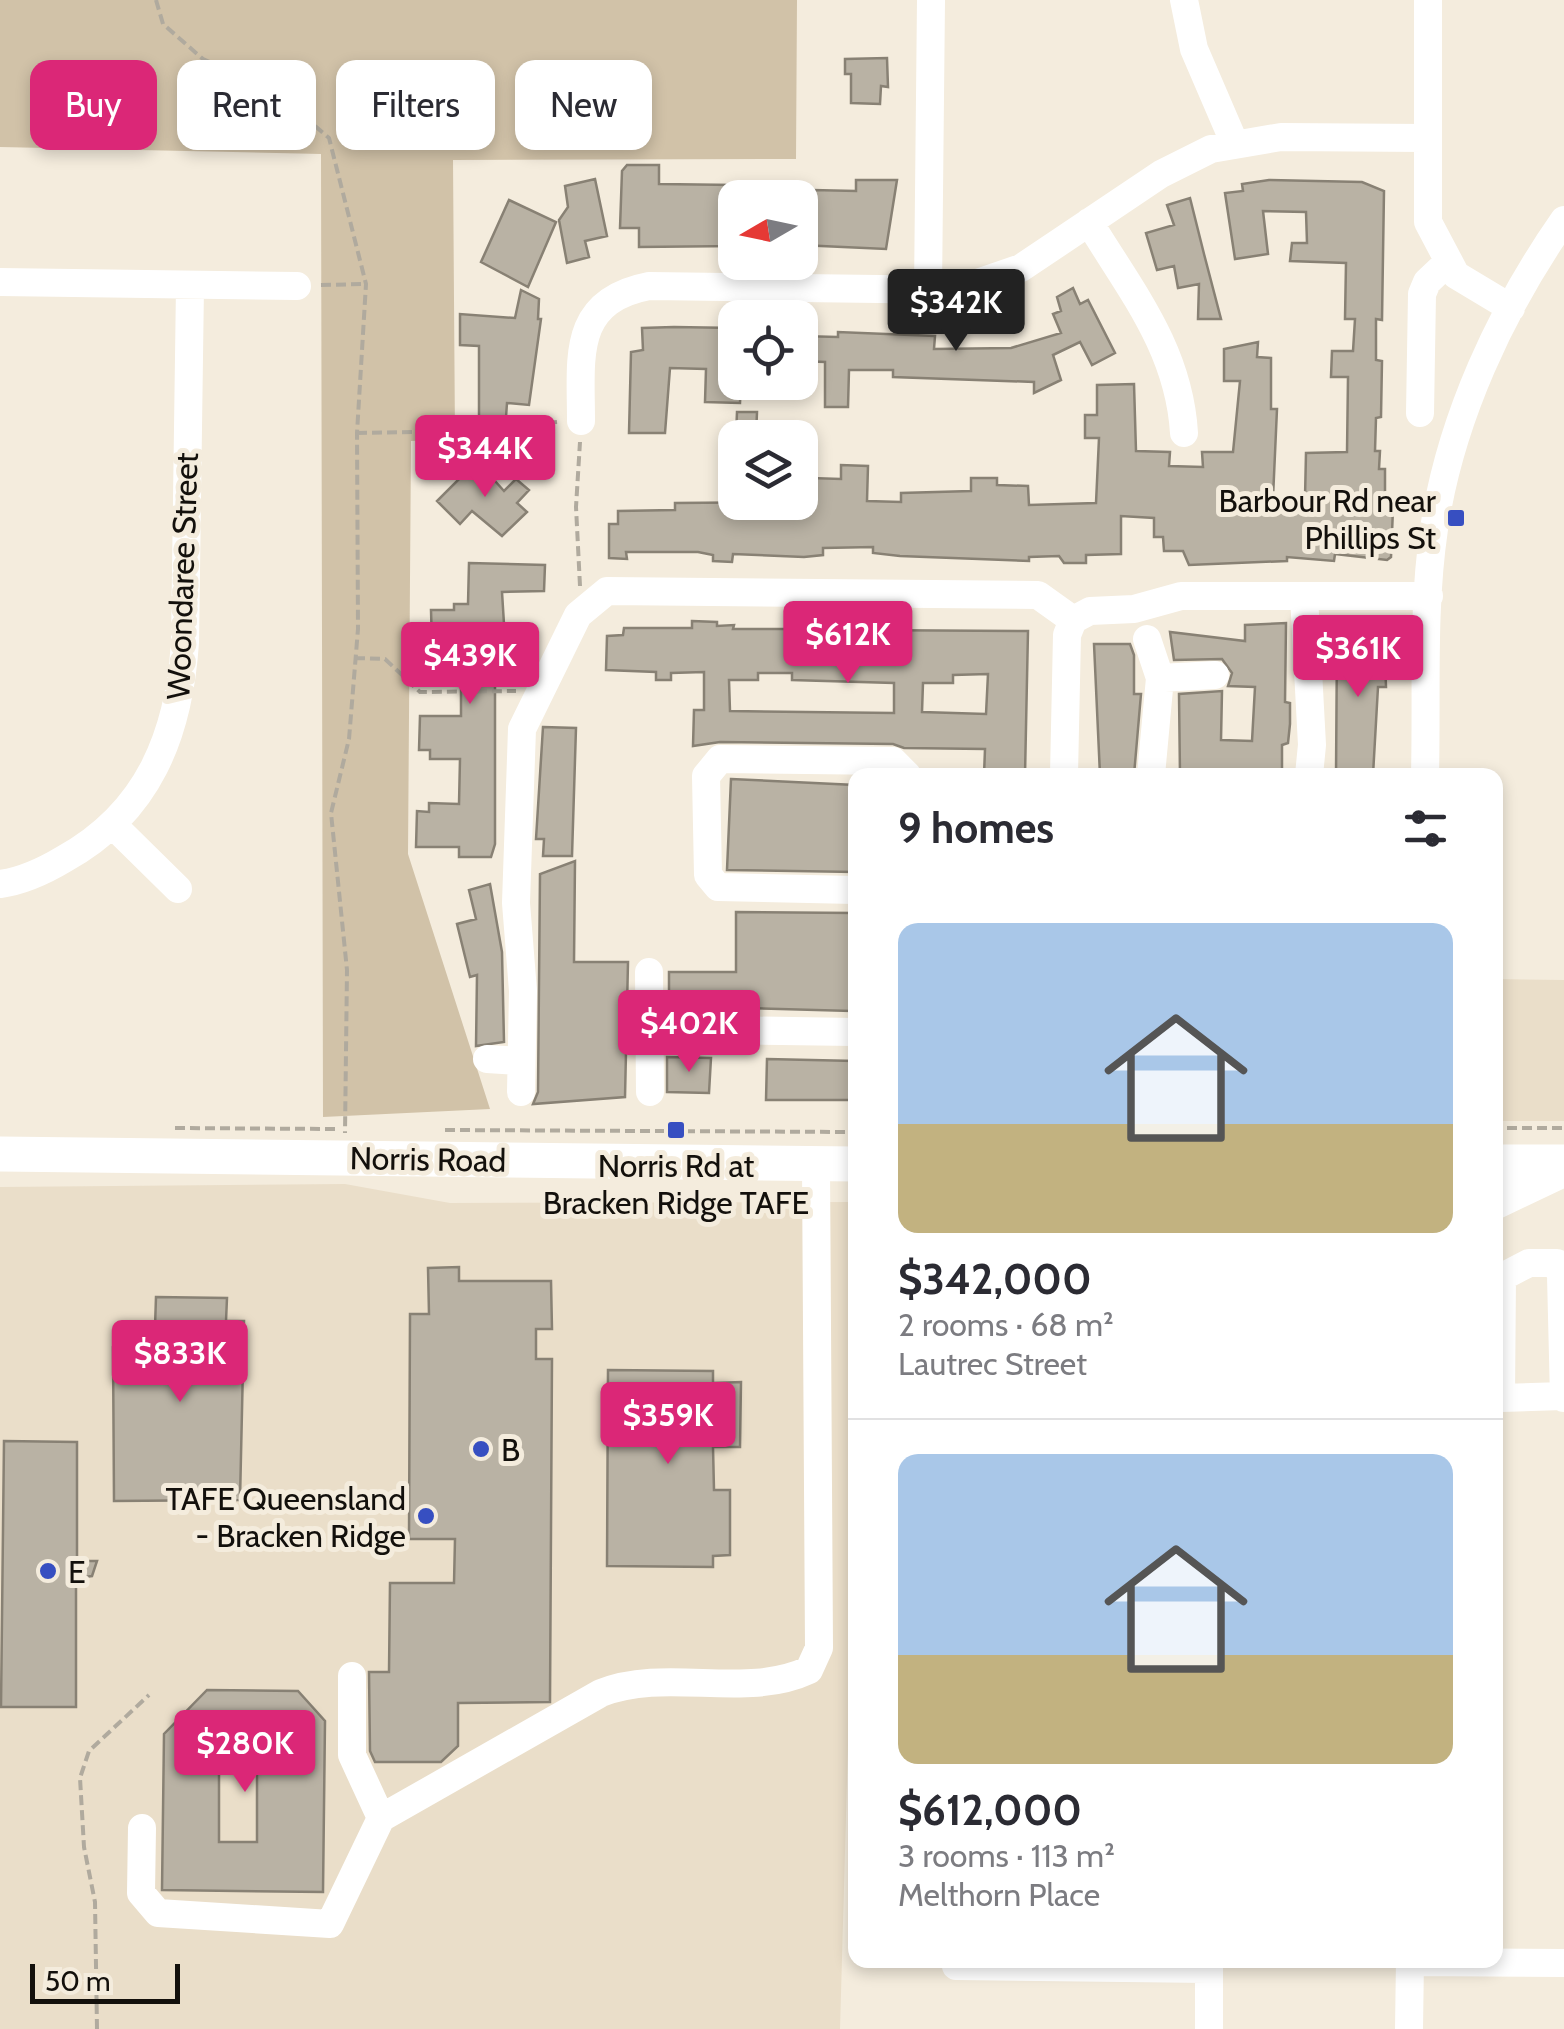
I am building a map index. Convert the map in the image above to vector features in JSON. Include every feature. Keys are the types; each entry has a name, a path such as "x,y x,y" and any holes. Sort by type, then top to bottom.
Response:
{"main road":[{"name":"Norris Road","path":"0,1154 848,1164"},
{"path":"1503,1162 1564,1166"},
{"path":"1503,1198 1564,1166"}],"street":[{"path":"928,291 931,0"},
{"path":"1184,0 1194,49 1234,142"},
{"path":"1428,0 1428,222 1447,264 1476,290 1511,308"},
{"path":"581,421 584,335 608,300 623,291 650,286 928,291 991,281 1021,268 1187,159 1234,142 1281,137 1425,138"},
{"path":"1425,768 1429,596 1434,530 1446,473 1480,374 1511,308 1564,220"},
{"path":"1090,222 1168,352 1180,390 1184,432"},
{"path":"1420,413 1422,294 1427,282 1447,264"},
{"path":"0,282 297,286"},
{"name":"Woondaree Street","path":"0,884 47,869 114,826 160,761 182,689 190,286"},
{"path":"521,1092 523,991 516,903 522,728 547,685 552,664 578,615 595,598 607,591 1038,596 1073,620"},
{"path":"1064,768 1067,635 1073,620 1090,610 1134,609 1181,596 1429,596"},
{"path":"1304,596 1312,744 1310,768"},
{"path":"1147,639 1160,678 1152,768"},
{"path":"1160,678 1215,674"},
{"path":"848,890 718,886 708,875 706,776 720,759 892,761 899,768"},
{"path":"114,826 178,889"},
{"path":"648,972 652,1029 650,1092"},
{"path":"652,1029 848,1032"},
{"path":"487,1059 521,1061"},
{"path":"142,1828 141,1893 158,1912 330,1924 381,1818 601,1693 629,1682 784,1682 808,1670 818,1648 816,1164"},
{"path":"1503,1276 1529,1263 1557,1263 1561,1276 1563,1397 1503,1398"},
{"path":"352,1676 352,1755 381,1818"},
{"path":"1503,1962 1564,1963"},
{"path":"1209,1968 1209,2029"},
{"path":"1409,2029 1410,1968"}],"path":[{"path":"156,0 163,24 203,59 276,92 329,138 366,284 357,433 355,658 348,740 331,813 346,970 342,1157"},
{"path":"297,286 366,284"},
{"path":"357,433 581,421 576,583 595,598"},
{"path":"355,658 385,659 420,692 520,691"},
{"path":"1507,1128 1564,1128"},
{"path":"97,2029 95,1902 84,1848 80,1778 89,1751 150,1695"}],"shaded area":[{"path":"0,0 797,0 796,159 453,160 455,439 411,441 408,854 490,1109 323,1117 321,154 138,150 157,150 157,60 30,60 30,148 0,147"},
{"path":"1503,979 1564,980 1564,1121 1503,1121"},
{"name":"TAFE Queensland - Bracken Ridge","path":"345,1184 450,1203 848,1202 848,1745 840,2029 0,2029 0,1187"}],"building":[{"path":"887,58 888,87 881,86 880,104 851,103 851,74 845,74 845,59"},
{"path":"627,165 659,165 659,184 718,185 718,246 639,247 639,228 620,228 622,171"},
{"path":"595,179 607,236 585,241 589,257 567,263 559,220 568,207 565,186"},
{"path":"856,180 897,180 886,249 818,246 818,190 856,191"},
{"path":"1269,180 1362,182 1384,191 1382,320 1376,319 1376,360 1382,361 1381,417 1376,418 1375,451 1380,451 1379,469 1385,469 1385,501 1388,509 1393,509 1391,557 1387,560 1335,554 1334,561 1287,557 1287,561 1189,565 1183,551 1164,551 1163,537 1154,537 1154,518 1121,516 1121,554 1086,555 1086,563 1064,563 1059,556 1029,557 1029,561 900,556 873,553 873,547 823,548 823,555 804,557 733,554 732,562 713,561 713,555 698,552 626,552 627,559 609,558 609,524 618,524 618,511 675,510 675,503 718,503 718,520 818,520 818,478 841,479 841,465 868,466 867,501 901,502 901,493 971,491 971,478 997,478 997,485 1028,486 1029,505 1096,503 1099,438 1085,438 1085,415 1097,415 1097,385 1134,384 1136,451 1170,452 1169,466 1203,467 1202,452 1233,452 1240,381 1224,381 1224,349 1258,342 1257,357 1271,358 1271,409 1277,409 1273,498 1305,498 1306,453 1347,452 1348,377 1331,377 1332,351 1353,351 1355,319 1345,319 1346,263 1290,261 1292,243 1307,243 1306,212 1263,211 1268,254 1235,259 1225,193 1243,191 1242,184"},
{"path":"1190,198 1221,319 1198,319 1199,284 1178,288 1174,266 1157,270 1146,233 1174,225 1167,205"},
{"path":"509,200 556,222 528,287 481,262"},
{"path":"1073,288 1080,304 1088,300 1115,353 1092,365 1080,342 1053,355 1061,380 1034,393 1034,382 893,377 893,370 849,370 848,407 825,407 825,362 818,362 818,336 838,337 838,332 935,336 934,349 1011,348 1061,333 1053,314 1061,311 1057,297"},
{"path":"521,290 539,299 541,319 529,405 507,403 506,417 479,416 479,346 460,345 460,314 515,318"},
{"path":"642,328 718,328 718,400 740,403 705,402 706,369 670,368 665,433 629,433 631,352 643,350"},
{"path":"737,412 757,412 757,420 737,420"},
{"path":"477,461 504,491 516,479 529,490 517,503 527,512 502,536 472,511 460,524 437,501"},
{"path":"469,563 545,565 544,591 502,592 504,624 498,625 495,668 495,844 491,857 459,857 459,847 416,847 417,811 429,812 429,803 459,804 460,759 430,759 430,750 419,750 420,716 461,716 461,680 433,680 431,610 454,610 454,604 468,604"},
{"path":"692,621 717,622 717,626 734,625 733,629 807,629 807,640 841,641 853,638 855,630 1028,631 1025,768 984,768 985,749 720,742 693,746 694,710 704,710 704,672 671,673 671,680 656,680 656,672 606,670 607,636 623,635 624,628 692,628","holes":["758,673 792,673 792,680 894,683 894,713 730,711 729,680 758,680","988,674 986,714 922,712 923,683 953,683 953,675"]},
{"path":"1286,623 1285,702 1290,703 1290,724 1288,743 1282,745 1282,768 1180,768 1179,694 1222,691 1221,740 1252,741 1255,687 1228,686 1232,673 1222,659 1174,660 1170,632 1245,641 1245,625"},
{"path":"1349,630 1384,630 1386,687 1378,687 1373,768 1336,768 1337,640 1349,639"},
{"path":"1094,644 1130,644 1134,655 1134,694 1141,694 1135,768 1100,768"},
{"path":"543,727 576,728 572,856 543,856 544,839 536,839"},
{"path":"731,779 848,785 848,872 727,870"},
{"path":"575,861 574,962 628,962 625,1097 533,1104 538,1092 540,874"},
{"path":"490,884 502,952 504,1042 476,1046 477,975 470,977 457,924 476,919 469,890"},
{"path":"736,912 848,913 848,1011 669,1006 669,972 736,972"},
{"path":"667,1057 711,1058 709,1093 667,1092"},
{"path":"767,1059 848,1061 848,1100 766,1100"},
{"name":"B","path":"459,1267 459,1281 551,1281 552,1329 536,1329 536,1359 552,1359 550,1702 458,1703 458,1746 441,1762 375,1762 370,1751 369,1672 389,1672 390,1583 454,1583 455,1539 409,1539 410,1314 429,1314 428,1268"},
{"path":"156,1297 227,1298 226,1321 244,1321 240,1500 114,1501 113,1347 155,1327"},
{"path":"608,1370 713,1371 713,1383 741,1382 740,1447 713,1447 714,1490 730,1490 730,1555 713,1556 713,1567 607,1566"},
{"name":"E","path":"4,1441 77,1442 77,1561 97,1561 92,1576 76,1578 76,1707 1,1707"},
{"path":"207,1690 298,1691 325,1721 323,1892 162,1890 164,1734","holes":["219,1765 257,1765 257,1842 219,1842"]}],"place":[{"name":"Barbour Rd near Phillips St","path":"1456,518"},
{"name":"Norris Rd at Bracken Ridge TAFE","path":"676,1130"},
{"name":"B","path":"481,1449"},
{"name":"TAFE Queensland - Bracken Ridge","path":"426,1516"},
{"name":"E","path":"48,1571"}]}
